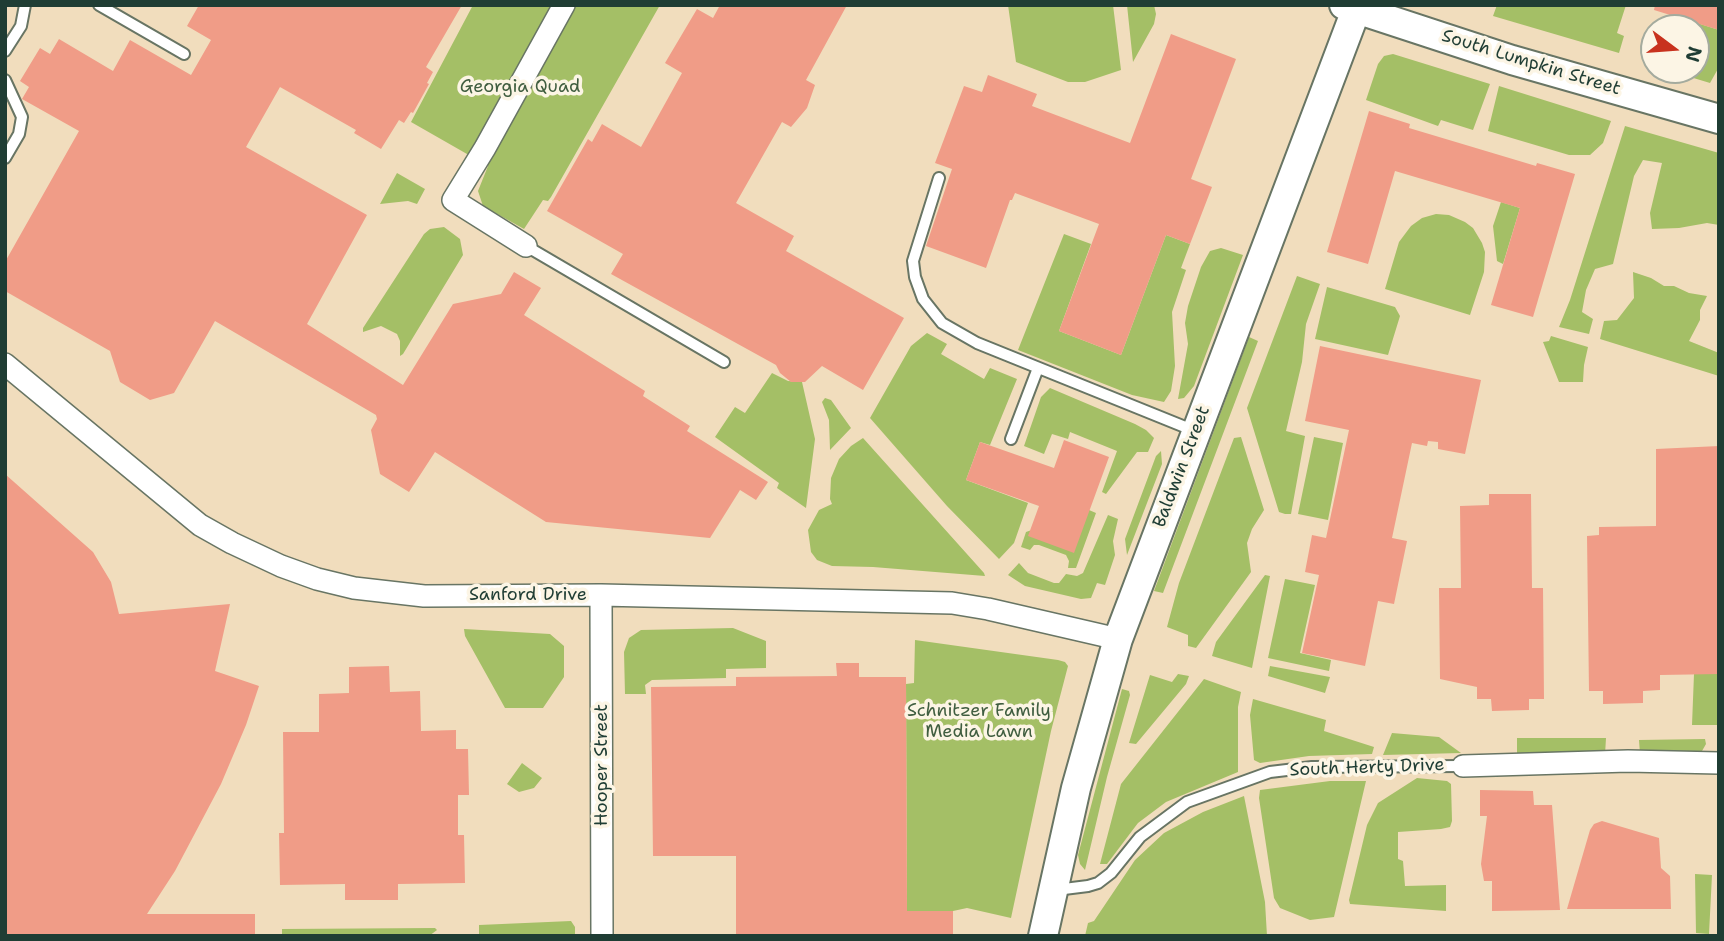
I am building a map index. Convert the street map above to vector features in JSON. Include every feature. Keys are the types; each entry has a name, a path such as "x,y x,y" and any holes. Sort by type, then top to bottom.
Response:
{"street":[{"path":"526,246 453,200 564,5"},
{"name":"South Lumpkin Street","path":"1350,8 1512,60 1719,119"},
{"name":"Baldwin Street","path":"1043,936 1076,788 1118,639 1350,8"},
{"name":"Sanford Drive","path":"5,365 200,525 281,566 317,579 366,590 424,596 601,595 952,603 1118,639"},
{"name":"Hooper Street","path":"601,595 603,936"},
{"name":"South Herty Drive","path":"1463,766 1628,761 1719,763"}],"lane":[{"path":"5,51 21,26 25,5"},
{"path":"99,5 184,54"},
{"path":"5,80 22,117 19,134 5,158"},
{"path":"939,178 914,255 915,277 923,299 942,323 957,333 1038,368 1195,431"},
{"path":"526,246 724,362"},
{"path":"1011,439 1038,368"},
{"name":"South Herty Drive","path":"1053,890 1098,883 1111,873 1140,837 1187,802 1270,772 1312,766 1463,766"}],"green space":[{"name":"Georgia Quad","path":"473,5 660,5 551,197 548,201 543,200 524,229 483,206 478,191 488,166 411,122"},
{"path":"1008,5 1113,5 1121,70 1085,82 1068,82 1016,62"},
{"path":"1127,5 1154,5 1156,14 1154,24 1133,62"},
{"path":"1497,5 1626,5 1617,33 1624,36 1619,53 1493,16"},
{"path":"1710,27 1719,30 1719,67 1710,83"},
{"path":"1393,54 1490,84 1473,130 1441,120 1438,126 1366,100 1378,64 1384,56"},
{"path":"1499,86 1611,121 1603,143 1590,155 1569,155 1488,131"},
{"path":"1625,126 1719,153 1719,225 1707,223 1652,229 1650,213 1662,163 1643,160 1634,176 1613,264 1595,269 1586,290 1582,312 1593,319 1589,334 1559,327 1570,300"},
{"path":"397,173 425,189 417,204 408,201 380,204"},
{"path":"1501,202 1520,208 1503,264 1497,261 1493,226"},
{"path":"1436,214 1449,215 1465,222 1473,228 1482,243 1485,252 1484,272 1470,315 1385,289 1399,242 1411,226 1422,218"},
{"path":"444,227 460,239 463,255 400,356 397,334 381,326 363,332 363,328 424,234 430,229"},
{"path":"1064,234 1091,244 1059,331 1121,355 1166,235 1190,244 1181,268 1186,270 1172,312 1175,366 1171,391 1164,402 1132,395 1018,350"},
{"path":"1221,248 1243,255 1194,386 1184,398 1178,399 1188,344 1185,323 1188,306 1201,267 1210,251"},
{"path":"1633,272 1664,286 1674,286 1689,293 1707,296 1700,310 1700,320 1689,341 1719,353 1719,376 1600,339 1604,321 1617,320 1634,298"},
{"path":"1297,276 1320,284 1306,324 1302,362 1286,431 1305,436 1291,514 1285,514 1279,512 1247,408"},
{"path":"1327,287 1395,307 1400,316 1388,355 1315,339"},
{"path":"927,333 947,344 941,354 984,379 990,368 1017,379 990,445 980,442 966,480 1028,503 1014,543 999,559 947,506 870,418 911,346"},
{"path":"1551,336 1588,347 1583,382 1559,382 1543,342 1549,341"},
{"path":"1249,337 1258,341 1163,593 1154,591"},
{"path":"772,373 788,381 802,382 815,439 806,508 777,488 779,483 715,437 735,407 745,413"},
{"path":"1050,388 1135,424 1154,438 1148,452 1137,452 1106,494 1102,492 1117,451 1070,432 1068,439 1052,434 1044,454 1024,446 1041,397"},
{"path":"825,398 831,400 851,428 830,450 829,420 822,402"},
{"path":"1241,437 1264,510 1247,543 1251,572 1196,648 1188,646 1188,635 1167,627 1179,583 1234,438"},
{"path":"1314,437 1343,443 1328,520 1298,514"},
{"path":"863,438 985,576 832,566 817,560 811,552 808,530 819,510 832,504 831,478 839,459"},
{"path":"1161,451 1162,464 1127,555 1125,539 1156,456"},
{"path":"1089,510 1096,513 1076,568 1068,568 1066,555 1039,545 1034,545 1030,550 1021,547 1026,532"},
{"path":"1108,515 1118,519 1113,541 1115,555 1105,585 1097,583 1091,598 1081,599 1025,586 1008,575 1019,563 1028,573 1054,583 1059,583 1066,574 1077,576 1083,573"},
{"path":"1265,575 1270,576 1252,668 1212,656 1216,642"},
{"path":"1285,579 1315,585 1300,653 1331,660 1329,671 1268,658"},
{"path":"733,628 766,641 766,668 726,669 726,678 652,680 645,685 646,694 625,694 624,652 629,638 641,630"},
{"path":"464,629 550,634 564,646 564,677 543,708 505,708 465,636"},
{"name":"Schnitzer Family Media Lawn","path":"915,640 1058,660 1068,666 1051,731 1011,918 967,908 953,911 907,911 906,684 914,683"},
{"path":"1270,666 1330,677 1325,693 1268,676"},
{"path":"1178,674 1189,676 1186,684 1136,744 1129,743 1150,675 1172,682"},
{"path":"1694,674 1719,674 1717,725 1692,725"},
{"path":"1204,679 1241,692 1238,707 1238,772 1166,802 1138,823 1107,864 1100,864 1121,784"},
{"path":"1122,689 1129,691 1130,695 1085,870 1078,855"},
{"path":"1253,699 1326,720 1324,731 1374,747 1372,754 1309,756 1260,763 1254,760 1250,715"},
{"path":"1392,733 1439,737 1461,753 1383,755"},
{"path":"1517,738 1606,738 1605,755 1517,755"},
{"path":"1705,739 1706,744 1702,751 1640,754 1639,740"},
{"path":"522,763 542,778 534,788 519,792 507,784"},
{"path":"1417,778 1447,781 1451,784 1452,821 1450,827 1441,829 1398,832 1398,859 1403,861 1405,886 1446,885 1446,911 1350,904 1367,825 1378,803"},
{"path":"1330,781 1366,781 1334,917 1310,920 1280,908 1274,898 1260,790"},
{"path":"1244,796 1265,902 1267,936 1085,936 1088,923 1094,921 1135,860 1164,833 1203,812"},
{"path":"1695,874 1712,875 1709,934 1696,933"},
{"path":"571,921 575,927 575,936 479,936 479,925"},
{"path":"282,929 437,930 429,936 282,936"}],"building":[{"path":"199,5 462,5 426,67 433,72 413,113 411,112 404,123 399,120 381,149 354,133 356,130 280,87 246,147 367,215 307,324 403,385 453,304 501,294 514,272 541,288 524,315 645,391 643,396 690,426 687,431 768,482 756,500 740,490 710,538 546,522 435,452 409,492 380,474 371,430 377,419 376,415 215,321 174,393 150,400 120,382 110,351 5,291 5,262 79,131 22,99 29,87 20,81 40,48 50,54 59,39 113,71 130,40 191,75 211,40 187,26"},
{"path":"720,5 847,5 806,80 815,85 807,108 791,127 782,122 736,203 794,236 786,251 904,318 863,390 822,366 805,382 791,382 780,373 776,365 611,274 623,254 547,211 588,139 592,142 602,124 641,147 682,73 665,63 697,9 713,18"},
{"path":"1655,5 1719,5 1719,30 1710,27 1710,14 1667,14 1654,10"},
{"path":"1171,34 1236,59 1191,179 1212,187 1190,244 1166,235 1121,355 1059,331 1099,224 1015,193 1010,200 986,268 926,246 952,169 935,163 964,86 982,92 988,75 1037,94 1032,106 1130,143"},
{"path":"1369,111 1410,124 1409,128 1536,166 1537,163 1575,174 1533,317 1491,305 1520,208 1395,171 1368,264 1327,252"},
{"path":"1320,346 1481,380 1465,454 1438,449 1438,442 1428,441 1427,446 1412,443 1392,538 1407,541 1394,604 1378,601 1365,666 1302,653 1319,575 1305,572 1312,535 1326,538 1349,430 1305,421"},
{"path":"1064,440 1109,457 1074,553 1028,536 1039,506 966,480 980,442 1054,468"},
{"path":"1719,446 1719,674 1660,675 1660,690 1643,691 1643,703 1603,704 1603,691 1589,691 1587,536 1599,535 1599,527 1656,526 1656,449"},
{"path":"5,474 93,552 111,582 119,614 230,604 215,671 259,686 221,784 175,871 147,914 255,914 255,936 5,936"},
{"path":"1489,494 1531,494 1532,588 1543,588 1544,699 1529,699 1529,710 1492,711 1491,699 1477,699 1477,687 1440,679 1439,588 1461,588 1460,506 1489,505"},
{"path":"836,663 859,663 859,677 906,677 907,911 953,911 953,936 736,936 736,856 653,856 651,687 736,686 736,677 837,676"},
{"path":"389,666 390,692 420,691 421,731 456,730 456,749 468,749 469,795 458,795 458,835 464,835 465,883 398,884 398,900 345,900 345,884 280,885 279,833 284,833 283,732 319,732 319,694 349,693 349,667"},
{"path":"1480,790 1533,791 1534,805 1552,805 1560,910 1492,911 1492,881 1484,881 1481,864 1487,816 1480,816"},
{"path":"1602,821 1659,838 1661,868 1670,876 1671,909 1567,909 1590,830 1594,824"}]}
